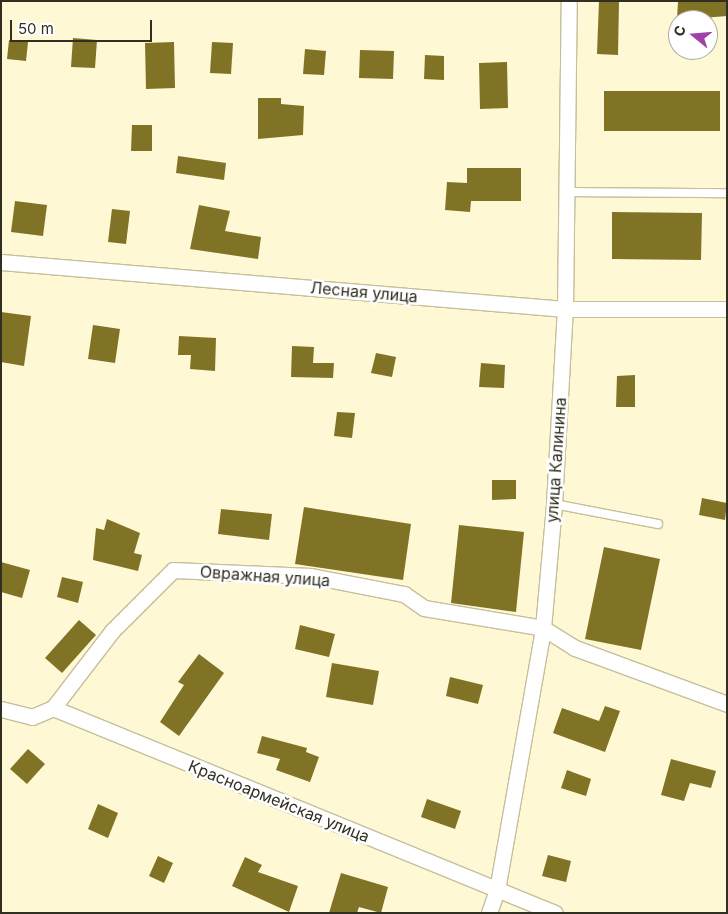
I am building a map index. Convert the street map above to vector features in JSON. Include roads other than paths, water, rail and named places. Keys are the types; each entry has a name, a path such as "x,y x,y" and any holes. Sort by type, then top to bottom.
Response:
{"street":[{"name":"улица Калинина","path":"489,913 497,890 543,628 554,504 565,309 569,1"},
{"name":"Лесная улица","path":"1,262 565,309 727,309"},
{"name":"Овражная улица","path":"53,708 112,631 173,570 311,576 404,594 424,608 543,628 575,648 727,704"},
{"path":"1,710 32,717 53,708"},
{"name":"Красноармейская улица","path":"53,708 555,913"}],"lane":[{"path":"567,192 727,193"},
{"path":"554,504 658,524"}]}
